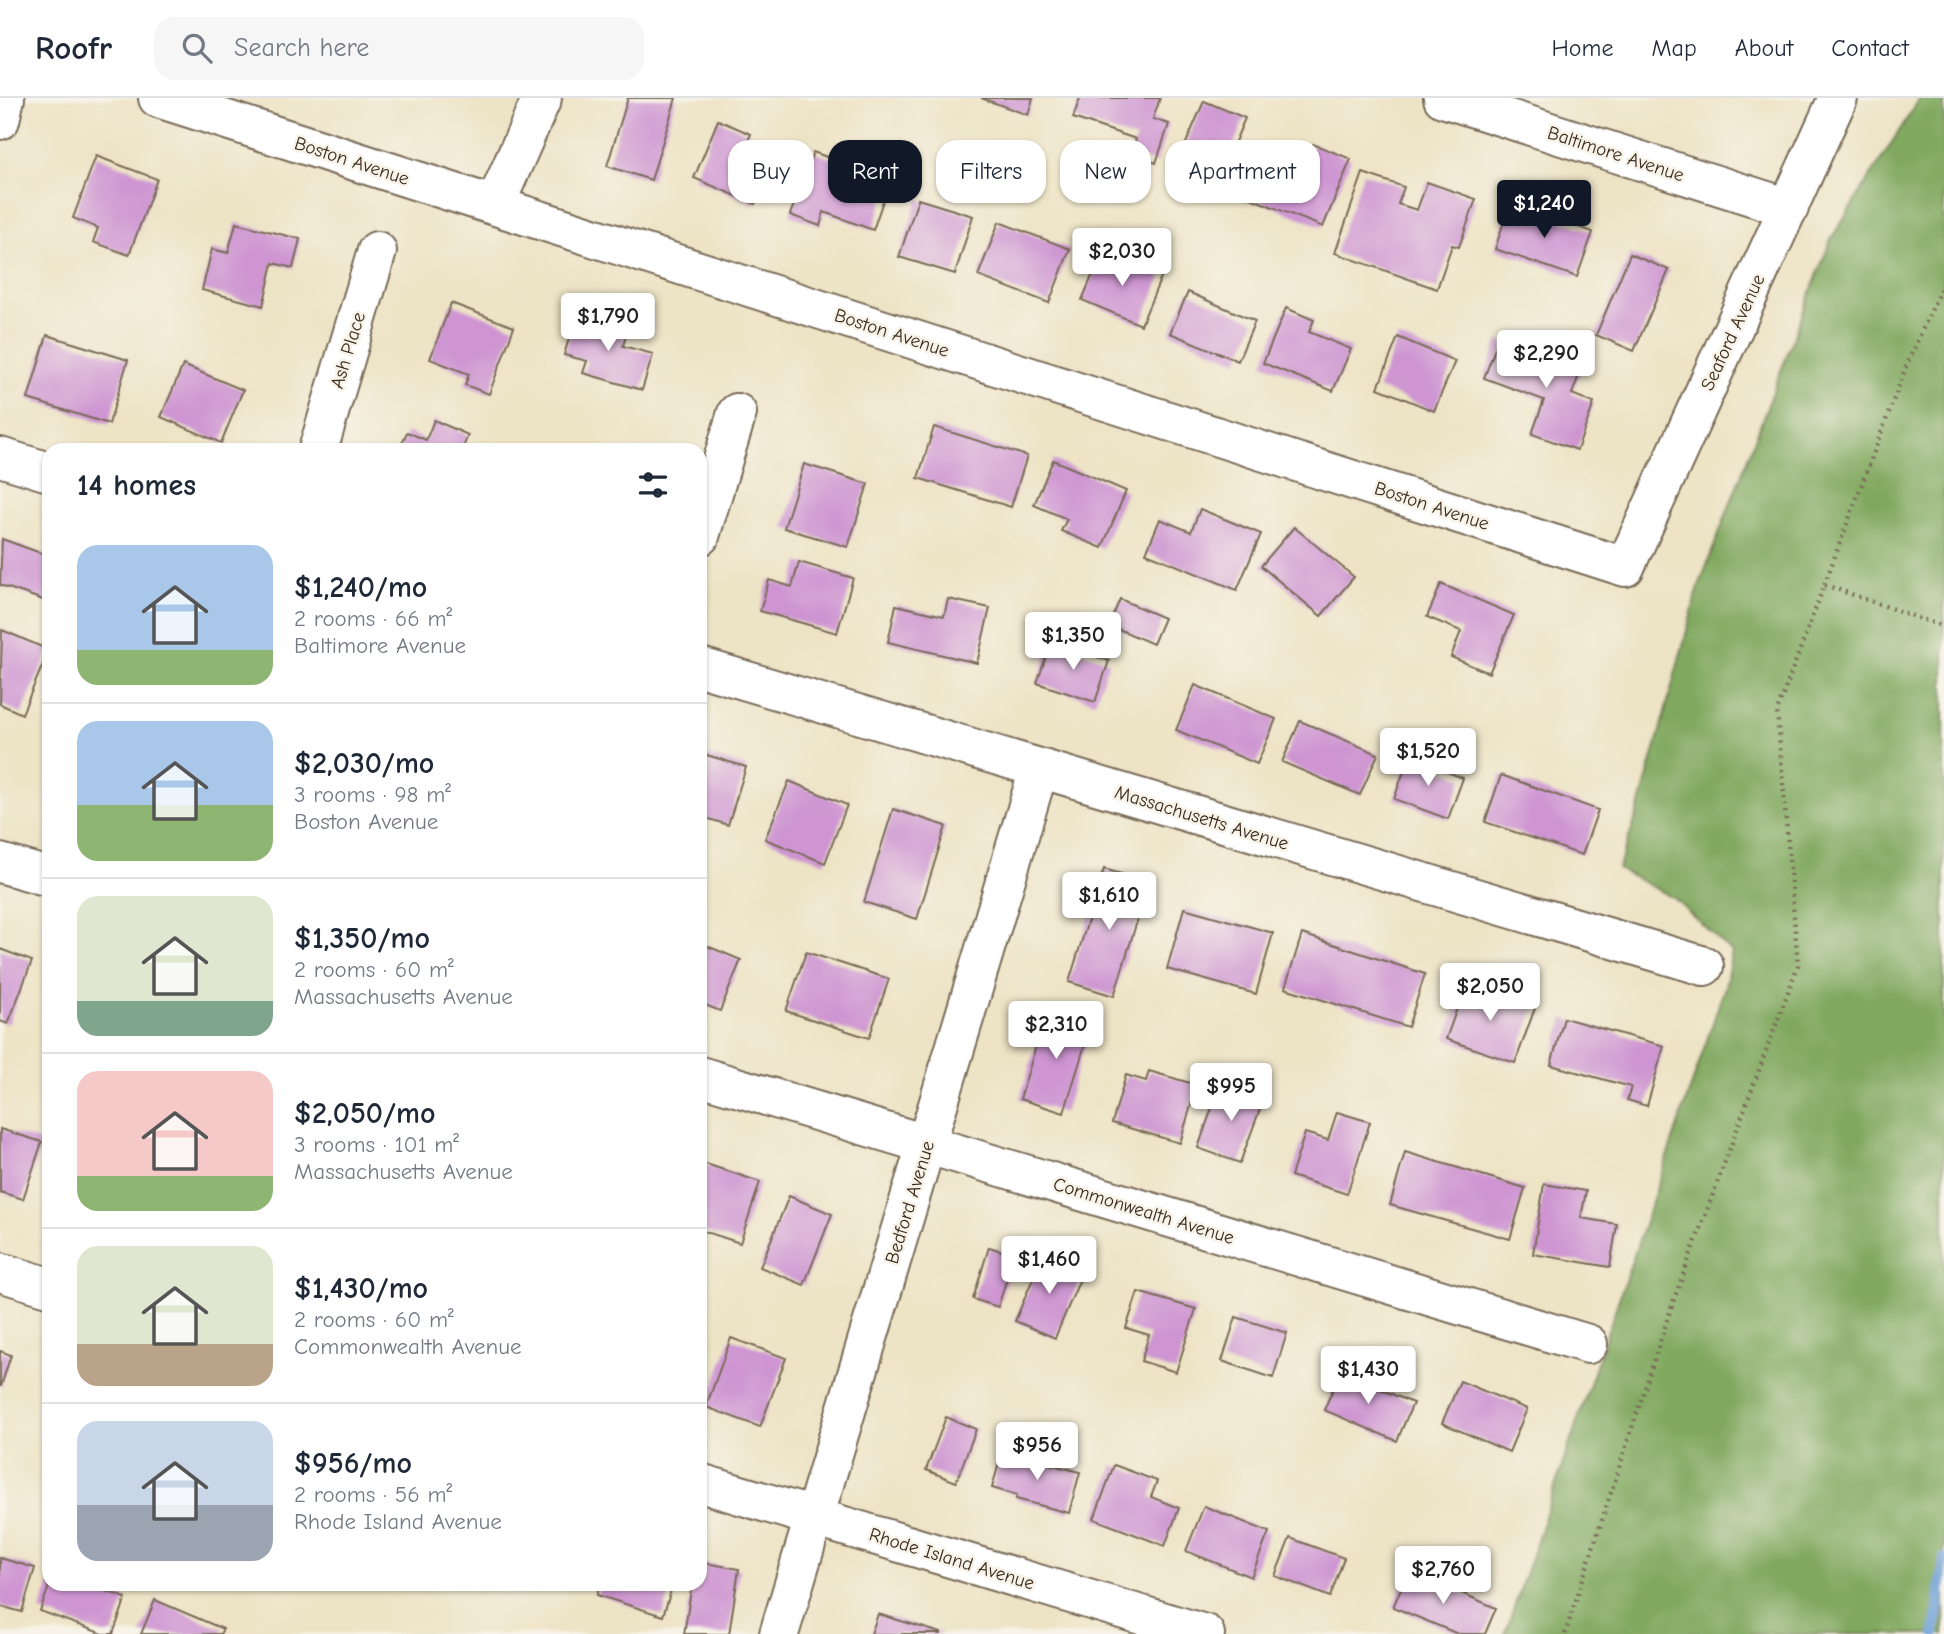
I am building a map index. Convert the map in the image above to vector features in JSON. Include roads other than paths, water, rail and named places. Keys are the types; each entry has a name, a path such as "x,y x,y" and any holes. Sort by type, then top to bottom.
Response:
{"street":[{"path":"0,120 5,98"},
{"name":"Boston Avenue","path":"158,98 1625,567"},
{"path":"495,205 542,98"},
{"name":"Baltimore Avenue","path":"1443,98 1789,208"},
{"name":"Seaford Avenue","path":"1625,567 1838,98"},
{"name":"Ash Place","path":"320,443 377,251"},
{"path":"707,513 737,413"},
{"path":"0,457 42,470"},
{"name":"Massachusetts Avenue","path":"707,669 1704,966"},
{"name":"Bedford Avenue","path":"779,1634 1039,769"},
{"path":"0,863 42,875"},
{"name":"Commonwealth Avenue","path":"707,1078 1588,1344"},
{"path":"0,1272 42,1285"},
{"name":"Rhode Island Avenue","path":"707,1485 1205,1634"}],"waterway":[{"path":"1935,1634 1944,1558"}]}
